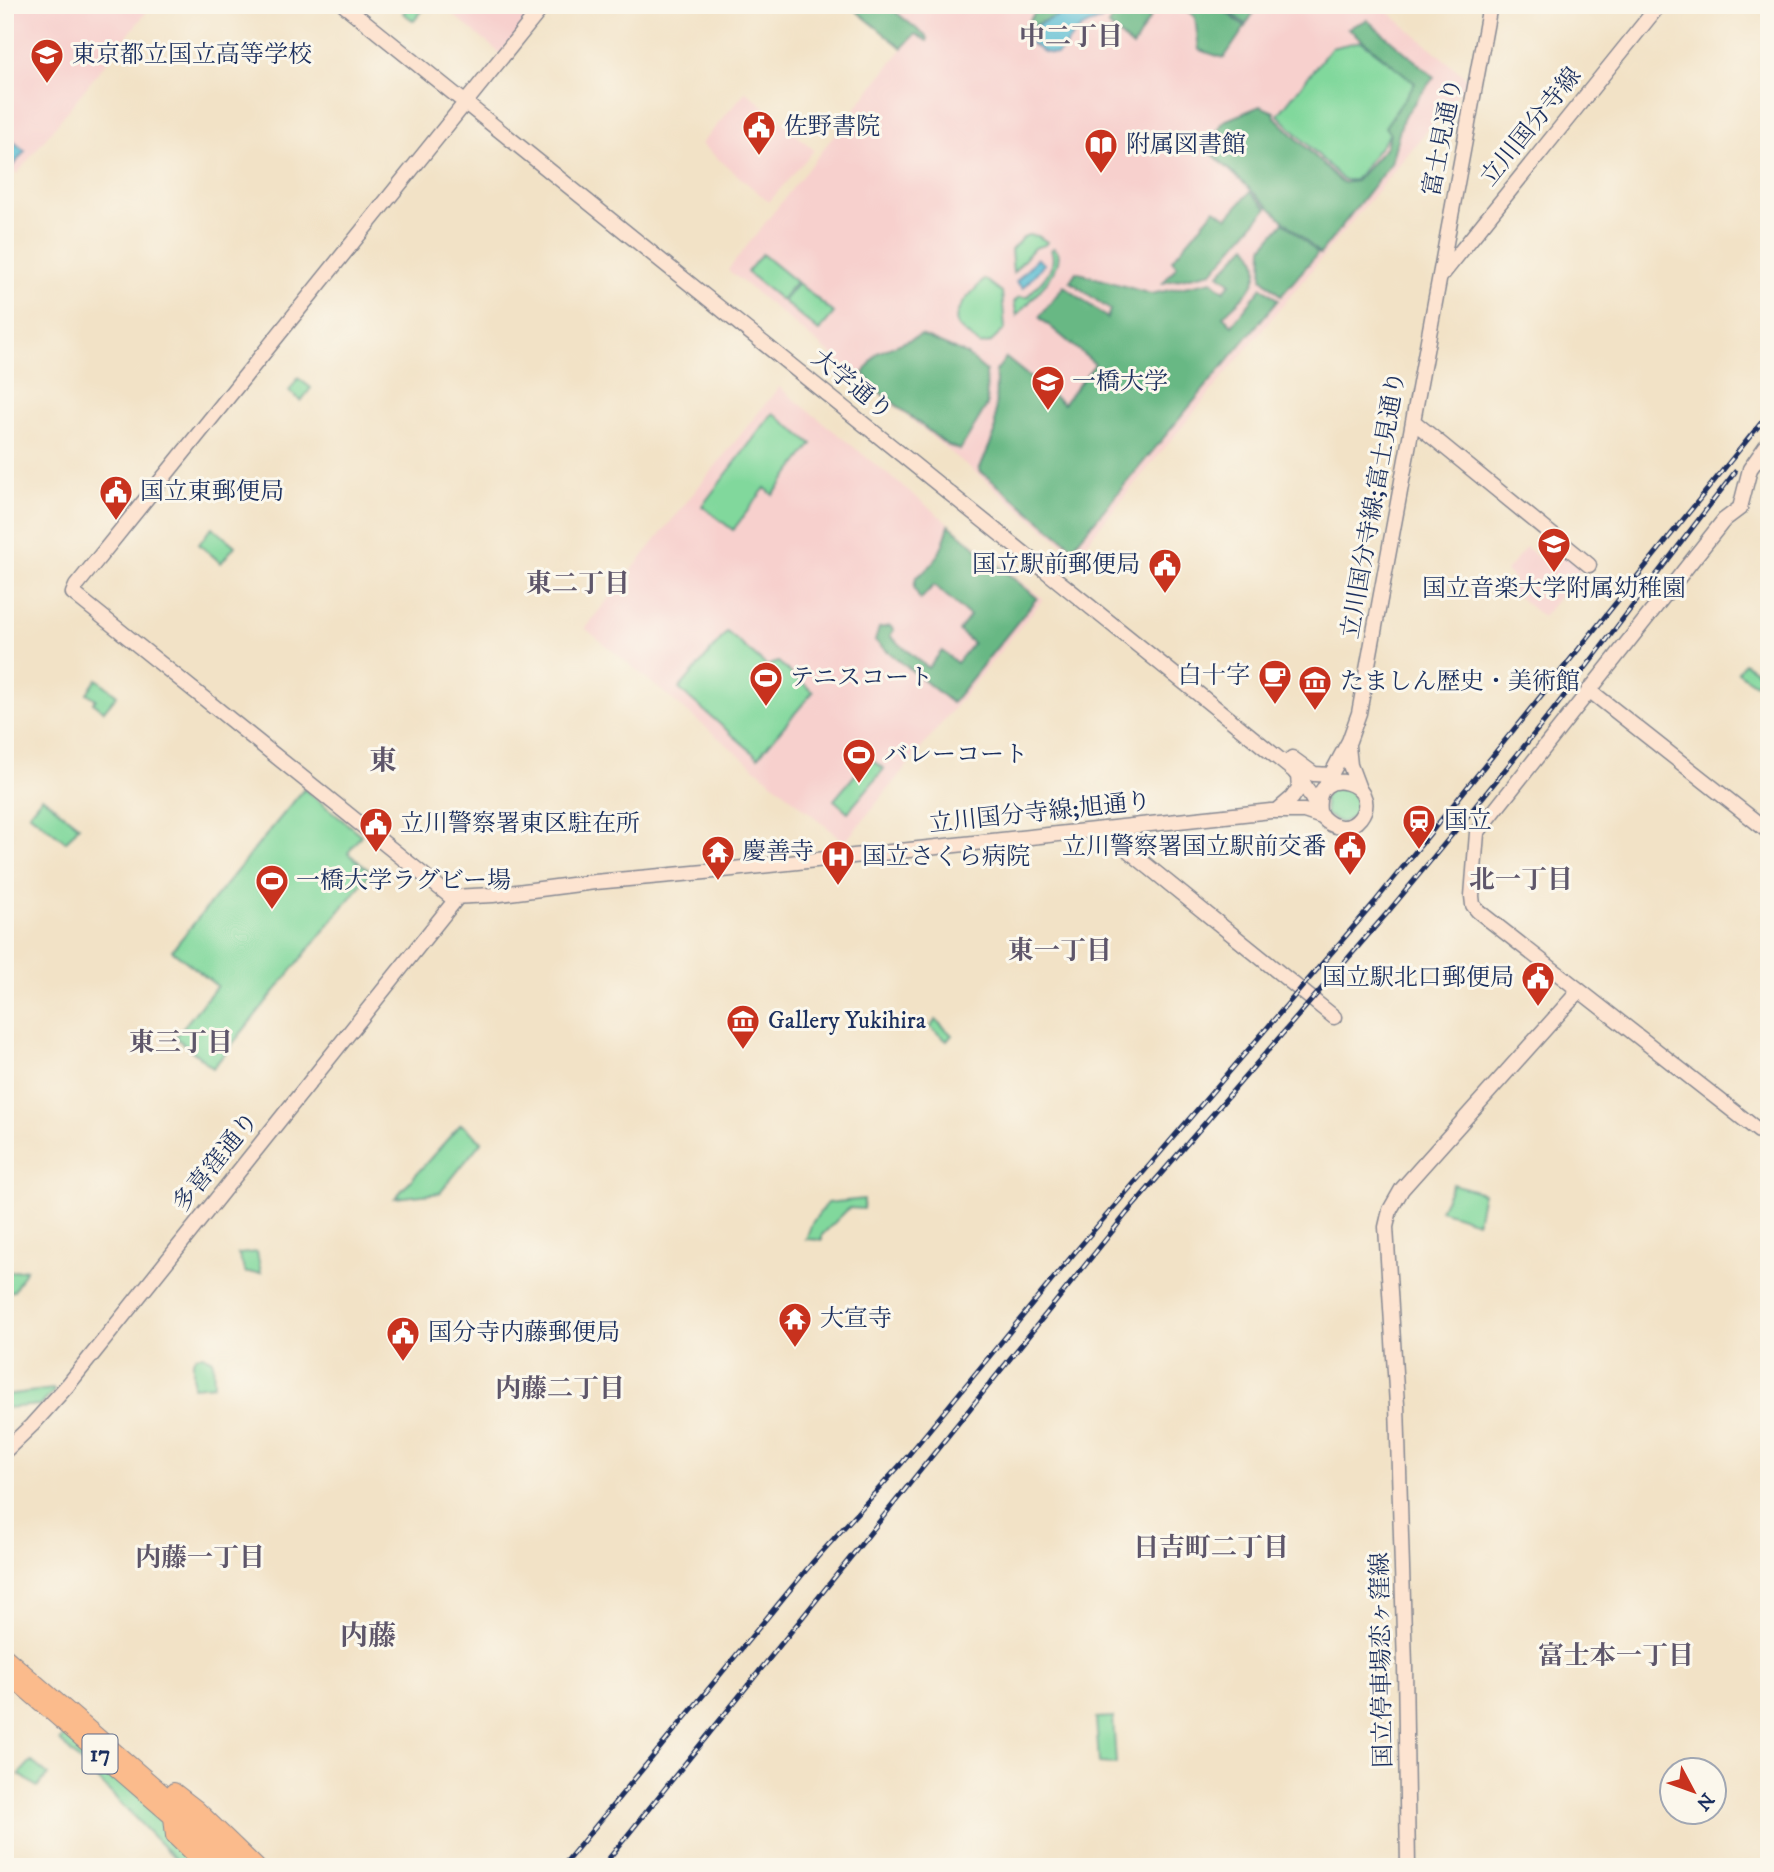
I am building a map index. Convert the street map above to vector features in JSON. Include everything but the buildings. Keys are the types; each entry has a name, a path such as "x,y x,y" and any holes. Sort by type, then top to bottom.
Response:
{"main road":[{"name":"大学通り","path":"344,5 468,99 1300,770 1315,790 1320,814"},
{"name":"大学通り","path":"359,5 468,99"},
{"path":"457,898 451,897 73,593 544,5"},
{"name":"富士見通り","path":"1440,277 1490,5"},
{"name":"立川国分寺線","path":"1440,277 1658,5"},
{"name":"立川国分寺線;富士見通り","path":"1349,741 1359,713 1440,277"},
{"path":"1413,421 1589,565"},
{"path":"1769,442 1750,468 1740,509 1724,520 1477,833 1472,896 1475,908 1579,991 1759,1131 1769,1133"},
{"path":"1589,690 1769,832"},
{"path":"1278,810 1299,788 1300,770 1312,769 1334,760 1349,741"},
{"path":"1320,814 1331,825 1340,828 1354,824 1363,812 1364,805 1348,755 1349,741"},
{"path":"1315,790 1331,775 1349,741"},
{"name":"大学通り","path":"1300,770 1331,775"},
{"path":"1331,775 1352,774"},
{"path":"1278,810 1315,790 1342,781 1359,789"},
{"name":"立川国分寺線;旭通り","path":"457,898 1278,810 1320,814"},
{"path":"1126,827 1129,851 1334,1017"},
{"name":"多喜窪通り","path":"5,1451 68,1385 457,898"},
{"name":"国立停車場恋ヶ窪線","path":"1408,1867 1405,1654 1387,1217 1402,1189 1579,991"},
{"name":"17","path":"5,1656 130,1764 198,1834 224,1867"},
{"name":"17","path":"5,1672 172,1817 241,1867"},
{"name":"17","path":"130,1764 153,1776 196,1808 257,1867"},
{"name":"17","path":"172,1817 174,1836 206,1867"}],"shaded area":[{"name":"東京都立国立高等学校","path":"5,5 152,5 17,174 5,164"},
{"path":"441,5 540,5 501,54"},
{"name":"一橋大学","path":"849,5 1380,5 1469,80 1076,555 728,270 902,49"},
{"path":"746,91 814,150 769,202 701,144"},
{"path":"779,387 1043,599 845,842 585,628"},
{"name":"国立音楽大学附属幼稚園","path":"1555,544 1581,565 1582,569 1543,617 1507,588 1514,579 1506,571 1526,547 1541,560"}],"green space":[{"path":"409,5 427,5 414,21 403,13"},
{"path":"849,5 887,5 928,38 927,41 915,34 902,48"},
{"path":"1057,5 1067,12 1036,24 1031,28 1029,39 1026,25 1036,11 1042,12 1036,8"},
{"path":"1121,5 1138,5 1116,19 1141,5 1149,8 1157,5 1161,11 1152,14 1133,47 1108,25"},
{"path":"1180,5 1217,5 1245,27 1224,58 1199,50 1195,17"},
{"path":"1221,5 1258,5 1246,25"},
{"path":"1367,20 1434,77 1403,118 1391,163 1320,254 1206,148 1224,121 1260,106 1274,112 1275,117 1342,183 1356,181 1385,148 1390,134 1385,127 1415,83 1348,28"},
{"path":"1361,41 1424,88 1355,180 1343,180 1278,115 1331,48"},
{"path":"1250,192 1267,208 1212,272 1163,283 1177,266 1172,260 1215,209 1227,218"},
{"path":"1284,222 1318,253 1281,296 1262,278 1263,247"},
{"path":"1028,235 1038,236 1047,242 1034,248 1013,273 1011,250"},
{"path":"1247,245 1257,266 1256,276 1247,292 1223,316 1232,325 1262,287 1278,300 1073,547 979,470 995,433 996,371 1006,358 1063,404 1095,364 1039,317 1064,286 1107,318 1110,310 1070,281 1076,272 1151,294 1212,281 1224,291 1231,283 1219,274"},
{"path":"1054,248 1058,252 1056,268 1017,316 1014,302 1019,297 1027,297 1050,270 1053,257 1051,250"},
{"path":"762,254 796,282 781,300 747,272"},
{"path":"985,279 1002,292 1005,329 990,343 980,345 960,329 956,320 960,307"},
{"path":"798,283 834,313 819,331 783,301"},
{"path":"921,335 966,354 986,371 987,405 960,450 947,445 872,386 864,373 877,353"},
{"path":"298,378 311,388 301,401 289,391"},
{"path":"773,413 812,444 773,495 765,488 733,530 702,506"},
{"path":"949,525 1037,598 952,703 875,641 879,628 890,626 894,630 890,636 928,668 942,651 957,663 973,643 959,631 970,616 934,585 920,600 914,587 916,577 929,567 938,555"},
{"path":"212,527 235,546 221,563 199,544"},
{"path":"727,632 767,666 778,662 813,692 758,757 679,689"},
{"path":"1744,663 1762,675 1755,684 1738,672"},
{"path":"97,679 117,695 104,711 93,703 96,699 87,693"},
{"name":"バレーコート","path":"869,758 884,769 848,812 834,800"},
{"path":"1348,787 1360,799 1356,816 1341,823 1326,815 1324,798 1331,789"},
{"name":"一橋大学ラグビー場","path":"304,789 361,835 348,853 371,872 213,1068 175,1037 217,986 172,950"},
{"path":"42,797 79,826 66,842 29,813"},
{"path":"936,1020 952,1035 947,1041 930,1027"},
{"path":"461,1124 482,1141 440,1193 395,1198"},
{"path":"1453,1184 1483,1193 1477,1222 1440,1210"},
{"path":"864,1199 864,1209 849,1208 822,1235 822,1240 806,1239 812,1223 827,1203"},
{"path":"257,1252 261,1273 246,1273 238,1254"},
{"path":"26,1269 14,1291 5,1292 5,1273"},
{"path":"203,1355 213,1360 214,1385 193,1387 193,1360 196,1356"},
{"path":"53,1389 41,1405 5,1408 5,1395"},
{"path":"1113,1717 1116,1764 1099,1763 1096,1718"},
{"path":"69,1732 180,1833 190,1850 182,1866 60,1741"},
{"path":"31,1761 48,1775 37,1787 19,1774"}],"water":[{"path":"1076,5 1115,6 1102,19 1081,28 1057,55 1044,52 1030,43 1033,28"},
{"path":"5,135 25,151 13,166 5,159"},
{"path":"1037,258 1044,264 1023,288 1016,282"}],"railway":[{"path":"562,1867 812,1563 902,1463 1076,1251 1374,903 1769,413"},
{"path":"602,1867 1127,1213 1388,912 1465,819 1551,713 1735,472"}],"place":[{"name":"東京都立国立高等学校","path":"47,85"},
{"name":"佐野書院","path":"759,157"},
{"name":"附属図書館","path":"1101,175"},
{"name":"一橋大学","path":"1048,412"},
{"name":"国立東郵便局","path":"116,522"},
{"name":"国立音楽大学附属幼稚園","path":"1554,574"},
{"name":"国立駅前郵便局","path":"1165,595"},
{"name":"白十字","path":"1275,706"},
{"name":"テニスコート","path":"766,708"},
{"name":"たましん歴史・美術館","path":"1315,712"},
{"name":"バレーコート","path":"859,785"},
{"name":"国立","path":"1419,851"},
{"name":"立川警察署東区駐在所","path":"376,854"},
{"name":"立川警察署国立駅前交番","path":"1350,877"},
{"name":"慶善寺","path":"718,882"},
{"name":"国立さくら病院","path":"838,887"},
{"name":"一橋大学ラグビー場","path":"272,911"},
{"name":"国立駅北口郵便局","path":"1538,1008"},
{"name":"Gallery Yukihira","path":"743,1051"},
{"name":"大宣寺","path":"795,1349"},
{"name":"国分寺内藤郵便局","path":"403,1363"}],"district":[{"name":"中二丁目","path":"1071,37"},
{"name":"東二丁目","path":"578,584"},
{"name":"東","path":"383,761"},
{"name":"北一丁目","path":"1521,880"},
{"name":"東一丁目","path":"1060,951"},
{"name":"東三丁目","path":"181,1043"},
{"name":"内藤二丁目","path":"560,1389"},
{"name":"日吉町二丁目","path":"1211,1548"},
{"name":"内藤一丁目","path":"200,1558"},
{"name":"内藤","path":"368,1636"},
{"name":"富士本一丁目","path":"1616,1656"}]}
